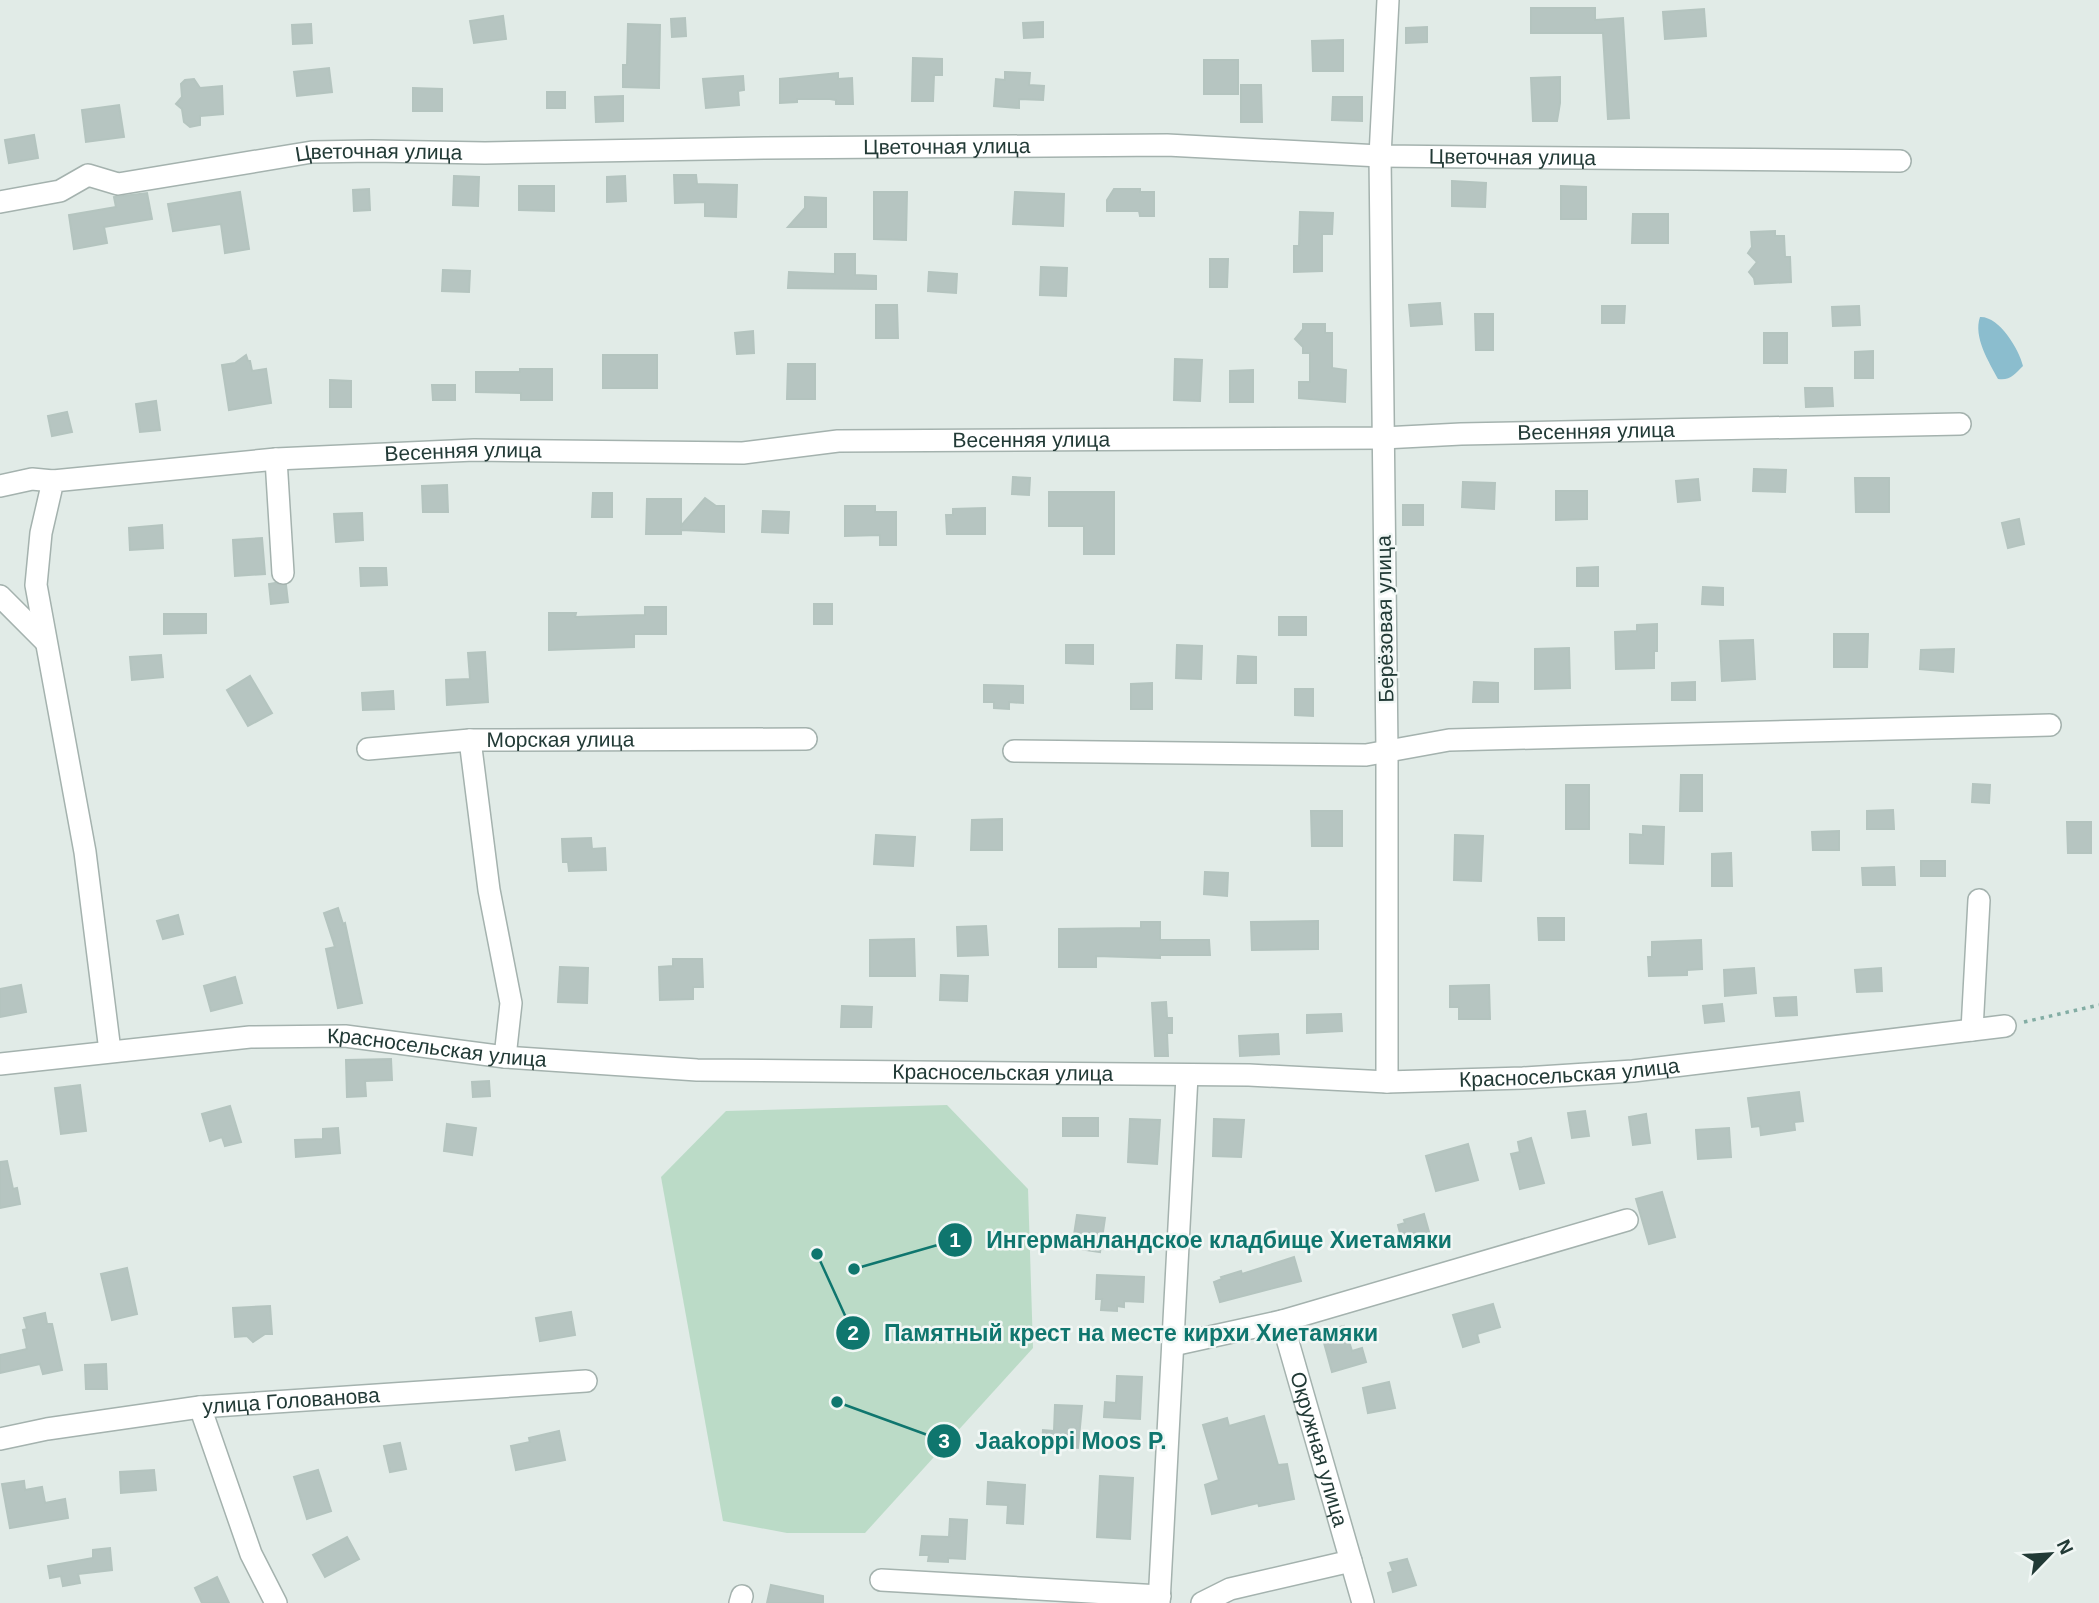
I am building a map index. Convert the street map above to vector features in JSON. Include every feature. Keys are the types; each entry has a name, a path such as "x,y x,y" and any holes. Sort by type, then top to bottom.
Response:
{"street":[{"name":"Берёзовая улица","path":"1387,1082 1387,751 1380,156 1388,0"},
{"name":"Цветочная улица","path":"0,202 60,191 88,175 118,184 312,152 485,153 1167,145 1380,156 1900,161"},
{"name":"Весенняя улица","path":"0,486 32,479 53,481 102,478 276,459 474,450 743,453 838,441 1383,438 1461,434 1960,424"},
{"path":"276,459 283,573"},
{"path":"53,481 41,533 36,585 85,852 110,1051"},
{"path":"0,597 44,640"},
{"path":"1014,751 1366,755 1449,740 2050,724"},
{"name":"Морская улица","path":"505,1057 511,1003 489,890 470,740 806,738"},
{"path":"368,749 470,740"},
{"path":"1972,1030 1979,900"},
{"name":"Красносельская улица","path":"0,1064 250,1037 345,1036 505,1057 697,1070 1250,1075 1387,1082 1524,1078 1633,1071 2005,1026"},
{"path":"881,1580 1159,1599 1187,1076"},
{"path":"1173,1345 1282,1321 1627,1220"},
{"name":"Окружная улица","path":"1282,1321 1363,1603"},
{"name":"улица Голованова","path":"0,1439 47,1429 200,1407 586,1381"},
{"path":"200,1407 251,1554 276,1603"},
{"path":"1202,1603 1230,1589 1350,1561"}],"path":[{"path":"2005,1026 2099,1005"}],"green space":[{"path":"947,1105 1028,1189 1033,1348 865,1533 787,1533 723,1521 661,1177 726,1111"}],"water":[{"path":"1980,317 1987,318 2001,328 2017,351 2023,366 2009,378 1998,379 1987,357 1980,341"}],"building":[{"path":"1531,8 1595,8 1595,20 1623,18 1629,118 1608,119 1603,33 1531,33"},
{"path":"1704,9 1706,36 1665,39 1663,12"},
{"path":"503,16 506,39 474,43 470,21"},
{"path":"685,18 686,36 672,37 671,19"},
{"path":"1043,22 1043,37 1024,38 1023,23"},
{"path":"311,24 312,43 293,44 292,25"},
{"path":"628,24 660,25 659,88 623,87 623,65 627,65"},
{"path":"1427,27 1427,42 1406,43 1406,28"},
{"path":"1343,40 1343,71 1313,71 1312,41"},
{"path":"913,58 942,59 942,75 934,75 933,101 912,101"},
{"path":"1204,60 1238,60 1238,94 1204,94"},
{"path":"329,68 332,92 297,96 294,72"},
{"path":"1005,72 1030,73 1029,85 1044,86 1043,100 1019,99 1019,108 994,106 996,79 1005,80"},
{"path":"838,73 838,79 852,78 853,104 836,104 836,100 830,99 797,99 797,102 780,103 780,79"},
{"path":"743,76 744,90 738,91 739,105 706,108 703,79"},
{"path":"1560,77 1557,121 1533,121 1531,78"},
{"path":"194,79 200,88 222,86 223,114 200,116 200,125 190,127 184,122 182,109 176,104 182,97 181,84 185,80"},
{"path":"1241,85 1261,85 1262,122 1241,122"},
{"path":"413,88 442,89 442,111 413,111"},
{"path":"547,92 565,92 565,108 547,108"},
{"path":"623,96 623,121 596,122 595,97"},
{"path":"1333,97 1362,97 1362,121 1332,120"},
{"path":"119,105 124,137 86,142 82,110"},
{"path":"34,135 38,158 9,163 5,140"},
{"path":"674,175 696,175 697,184 737,185 736,217 705,216 705,202 675,203"},
{"path":"454,176 479,177 478,206 453,205"},
{"path":"625,176 626,201 607,202 607,177"},
{"path":"1452,181 1486,183 1485,207 1452,206"},
{"path":"519,186 554,186 554,211 519,210"},
{"path":"1561,186 1586,187 1586,219 1561,219"},
{"path":"369,189 370,210 354,211 353,190"},
{"path":"1114,189 1154,192 1154,216 1140,216 1139,211 1107,211 1107,200"},
{"path":"240,192 249,249 225,253 221,224 173,231 168,204"},
{"path":"874,192 907,192 906,240 874,239"},
{"path":"1015,192 1064,194 1063,226 1013,224"},
{"path":"147,193 152,219 104,227 107,243 74,249 69,215 116,207 114,197"},
{"path":"805,197 826,198 826,227 788,227 805,208"},
{"path":"1300,212 1333,213 1332,234 1322,234 1322,271 1294,272 1294,246 1299,246"},
{"path":"1633,214 1668,214 1668,243 1632,243"},
{"path":"1775,231 1775,236 1784,236 1785,257 1790,257 1791,282 1755,284 1749,272 1757,262 1748,253 1752,247 1751,232"},
{"path":"835,254 855,254 855,275 876,276 876,289 788,288 789,272 835,274"},
{"path":"1210,259 1228,259 1227,287 1210,287"},
{"path":"1041,267 1067,268 1066,296 1040,295"},
{"path":"443,270 470,271 469,292 442,291"},
{"path":"929,272 957,274 956,293 928,291"},
{"path":"1440,303 1442,324 1411,326 1409,305"},
{"path":"876,305 897,305 898,338 876,338"},
{"path":"1602,306 1625,306 1624,323 1602,323"},
{"path":"1859,306 1860,325 1833,326 1832,307"},
{"path":"1475,314 1493,314 1493,350 1476,350"},
{"path":"1303,324 1325,324 1325,333 1332,333 1332,368 1346,370 1345,402 1299,398 1299,382 1310,382 1310,353 1303,353 1303,347 1295,339 1303,329"},
{"path":"753,331 754,353 737,354 735,333"},
{"path":"1764,333 1787,333 1787,363 1764,363"},
{"path":"1873,351 1873,378 1855,378 1855,352"},
{"path":"246,355 252,371 266,369 271,403 229,410 222,365 235,363"},
{"path":"603,355 657,355 657,388 603,388"},
{"path":"1175,359 1202,360 1200,401 1174,400"},
{"path":"788,364 815,364 815,399 787,399"},
{"path":"520,369 552,369 552,400 521,400 521,393 476,392 476,372 520,372"},
{"path":"1253,370 1253,402 1230,402 1230,371"},
{"path":"330,380 351,381 351,407 330,407"},
{"path":"432,385 455,385 455,400 433,400"},
{"path":"1805,388 1832,388 1833,406 1806,407"},
{"path":"156,401 160,430 140,432 136,404"},
{"path":"67,412 72,432 52,436 48,416"},
{"path":"1754,469 1786,470 1785,492 1753,491"},
{"path":"1013,477 1030,478 1029,495 1012,494"},
{"path":"1855,478 1889,478 1889,512 1856,512"},
{"path":"1698,479 1700,500 1678,502 1676,481"},
{"path":"1463,482 1495,483 1494,509 1462,507"},
{"path":"447,485 448,512 423,512 422,486"},
{"path":"1556,491 1587,491 1587,519 1556,520"},
{"path":"1049,492 1114,492 1114,554 1084,554 1084,526 1049,526"},
{"path":"593,493 612,493 612,517 592,517"},
{"path":"705,498 716,506 724,506 724,532 681,530 681,534 646,534 647,499 681,499 681,526"},
{"path":"1403,505 1423,505 1423,525 1403,525"},
{"path":"845,506 875,506 875,512 896,512 896,545 880,545 880,535 845,536"},
{"path":"985,508 985,534 947,534 946,515 953,515 953,509"},
{"path":"763,511 789,512 788,533 762,532"},
{"path":"362,513 363,540 336,542 334,514"},
{"path":"2019,519 2024,544 2008,548 2002,523"},
{"path":"162,525 163,548 130,550 129,528"},
{"path":"262,538 265,574 235,576 233,540"},
{"path":"1598,567 1598,586 1577,586 1577,568"},
{"path":"360,568 386,568 387,585 361,586"},
{"path":"269,584 286,585 288,602 271,604"},
{"path":"1703,587 1723,588 1723,605 1702,604"},
{"path":"814,604 832,604 832,624 814,624"},
{"path":"645,607 666,607 666,634 634,634 634,647 549,650 549,613 576,613 575,617 645,615"},
{"path":"164,614 206,614 206,633 164,634"},
{"path":"1279,617 1306,617 1306,635 1279,635"},
{"path":"1657,624 1654,668 1616,669 1615,632 1637,631 1637,625"},
{"path":"1834,634 1868,634 1867,667 1834,667"},
{"path":"1753,640 1755,679 1722,681 1720,641"},
{"path":"1066,645 1093,645 1093,664 1066,663"},
{"path":"1177,645 1202,646 1201,679 1176,678"},
{"path":"1569,648 1570,688 1535,689 1535,649"},
{"path":"1954,649 1953,672 1920,669 1921,650"},
{"path":"485,652 488,702 447,705 446,680 470,679 468,653"},
{"path":"161,655 163,677 132,680 130,657"},
{"path":"1238,656 1256,657 1256,683 1237,683"},
{"path":"250,676 272,713 248,726 227,690"},
{"path":"1474,682 1498,683 1498,702 1473,702"},
{"path":"1695,682 1695,700 1672,700 1672,683"},
{"path":"1152,683 1152,709 1131,709 1131,684"},
{"path":"984,685 1023,686 1023,703 1009,702 1009,709 994,708 994,702 984,702"},
{"path":"1295,689 1313,689 1313,716 1295,715"},
{"path":"393,691 394,709 363,710 362,693"},
{"path":"1681,775 1702,775 1702,811 1680,811"},
{"path":"1973,784 1990,785 1989,803 1972,802"},
{"path":"1566,785 1589,785 1589,829 1566,829"},
{"path":"1893,810 1894,829 1867,829 1867,811"},
{"path":"1311,811 1342,811 1342,846 1312,846"},
{"path":"1002,819 1002,850 971,850 972,820"},
{"path":"2067,822 2091,822 2091,853 2068,853"},
{"path":"1643,826 1664,827 1663,864 1630,863 1630,834 1643,835"},
{"path":"1839,831 1839,850 1813,850 1812,832"},
{"path":"876,835 915,837 913,866 874,864"},
{"path":"1455,835 1483,836 1481,881 1454,880"},
{"path":"591,838 592,849 605,848 606,870 569,871 568,862 563,862 562,839"},
{"path":"1731,853 1732,886 1712,886 1712,854"},
{"path":"1921,861 1945,861 1945,876 1921,876"},
{"path":"1894,867 1895,885 1863,885 1862,868"},
{"path":"1205,872 1228,873 1227,896 1204,894"},
{"path":"338,908 343,924 345,923 362,1003 338,1008 326,949 335,947 324,913"},
{"path":"178,915 183,934 163,939 157,921"},
{"path":"1538,918 1564,918 1564,940 1539,940"},
{"path":"1318,921 1318,949 1252,950 1251,922"},
{"path":"1141,922 1160,922 1160,940 1209,940 1210,955 1160,955 1160,958 1096,956 1096,967 1059,967 1059,929 1141,928"},
{"path":"986,926 988,955 958,956 957,927"},
{"path":"914,939 915,976 870,976 870,940"},
{"path":"1701,940 1702,969 1687,970 1687,975 1649,976 1648,957 1652,957 1652,942"},
{"path":"673,959 702,959 703,987 693,987 693,999 660,1000 659,967 673,966"},
{"path":"560,967 588,968 587,1003 558,1002"},
{"path":"1754,968 1756,993 1725,996 1724,970"},
{"path":"1881,968 1882,991 1857,992 1855,970"},
{"path":"941,975 968,976 967,1001 940,1000"},
{"path":"235,977 242,1003 211,1011 204,986"},
{"path":"21,985 26,1012 0,1017 0,989"},
{"path":"1489,985 1490,1019 1459,1019 1459,1007 1450,1007 1450,986"},
{"path":"1796,997 1797,1015 1776,1016 1774,998"},
{"path":"1166,1002 1167,1018 1172,1018 1172,1033 1167,1033 1168,1056 1155,1056 1152,1003"},
{"path":"1722,1004 1724,1021 1705,1023 1703,1006"},
{"path":"842,1006 872,1007 871,1027 841,1027"},
{"path":"1341,1014 1342,1031 1307,1033 1307,1015"},
{"path":"1278,1034 1279,1054 1240,1056 1239,1036"},
{"path":"391,1059 392,1080 365,1081 366,1096 347,1097 346,1060"},
{"path":"489,1081 490,1096 473,1097 472,1082"},
{"path":"80,1085 86,1131 61,1134 55,1088"},
{"path":"1799,1092 1803,1121 1794,1122 1795,1130 1761,1135 1760,1126 1752,1127 1748,1098"},
{"path":"230,1106 241,1142 225,1146 222,1137 210,1141 202,1114"},
{"path":"1585,1111 1589,1136 1572,1138 1568,1113"},
{"path":"1646,1114 1650,1143 1633,1145 1629,1117"},
{"path":"1063,1118 1098,1118 1098,1136 1063,1136"},
{"path":"1130,1119 1160,1120 1157,1164 1128,1162"},
{"path":"1214,1119 1244,1120 1241,1157 1213,1156"},
{"path":"447,1124 476,1128 472,1155 444,1151"},
{"path":"338,1128 340,1153 296,1157 295,1140 323,1139 323,1129"},
{"path":"1729,1128 1731,1157 1698,1159 1696,1130"},
{"path":"1531,1138 1544,1183 1520,1189 1511,1154 1520,1152 1518,1142"},
{"path":"1468,1144 1478,1180 1436,1191 1426,1156"},
{"path":"7,1161 13,1189 17,1188 20,1204 0,1208 0,1162"},
{"path":"1662,1192 1675,1237 1649,1244 1636,1199"},
{"path":"1424,1214 1431,1239 1412,1244 1410,1239 1402,1241 1398,1225 1405,1223 1404,1220"},
{"path":"1077,1215 1105,1218 1100,1252 1072,1248"},
{"path":"1294,1257 1301,1281 1220,1302 1214,1282 1222,1279 1221,1277 1241,1271 1242,1274"},
{"path":"127,1268 137,1314 112,1320 101,1274"},
{"path":"1097,1275 1144,1277 1143,1302 1124,1301 1124,1307 1117,1306 1117,1311 1101,1310 1102,1299 1096,1299"},
{"path":"1493,1304 1500,1327 1477,1334 1479,1342 1463,1347 1453,1315"},
{"path":"270,1306 272,1334 265,1334 253,1342 247,1336 235,1337 233,1308"},
{"path":"571,1312 575,1335 540,1341 536,1318"},
{"path":"45,1313 47,1324 52,1324 62,1370 43,1374 40,1364 0,1373 0,1355 27,1349 23,1330 27,1329 24,1318"},
{"path":"1344,1326 1352,1351 1362,1348 1366,1362 1332,1372 1321,1332"},
{"path":"106,1364 107,1389 86,1389 85,1365"},
{"path":"1117,1376 1142,1377 1140,1419 1104,1417 1105,1402 1116,1403"},
{"path":"1389,1382 1395,1408 1368,1413 1363,1388"},
{"path":"1055,1405 1082,1406 1078,1448 1042,1445 1043,1430 1054,1431"},
{"path":"1264,1416 1278,1465 1287,1464 1294,1499 1259,1506 1258,1503 1212,1514 1205,1485 1219,1480 1203,1425 1227,1418 1229,1426"},
{"path":"559,1431 565,1460 516,1470 511,1446 530,1442 529,1438"},
{"path":"400,1443 406,1469 390,1472 384,1446"},
{"path":"154,1470 156,1490 121,1493 120,1472"},
{"path":"318,1470 331,1511 307,1519 294,1477"},
{"path":"1100,1476 1133,1478 1130,1539 1097,1537"},
{"path":"24,1481 25,1490 42,1487 45,1503 65,1499 68,1518 10,1528 2,1484"},
{"path":"988,1482 1025,1485 1023,1524 1007,1523 1008,1505 987,1504"},
{"path":"950,1519 967,1520 965,1559 928,1561 929,1555 920,1555 922,1536 949,1537"},
{"path":"347,1537 359,1559 325,1577 313,1555"},
{"path":"110,1548 112,1570 78,1574 80,1583 63,1586 61,1576 50,1578 48,1566 93,1558 93,1550"},
{"path":"1407,1559 1416,1585 1393,1592 1388,1573 1393,1571 1390,1563"},
{"path":"217,1577 229,1603 202,1603 195,1588"},
{"path":"771,1585 823,1596 823,1603 767,1603"}],"place":[{"name":"Памятный крест на месте кирхи Хиетамяки","path":"817,1254"},
{"name":"Ингерманландское кладбище Хиетамяки","path":"854,1269"},
{"name":"Jaakoppi Moos P.","path":"837,1402"}]}
